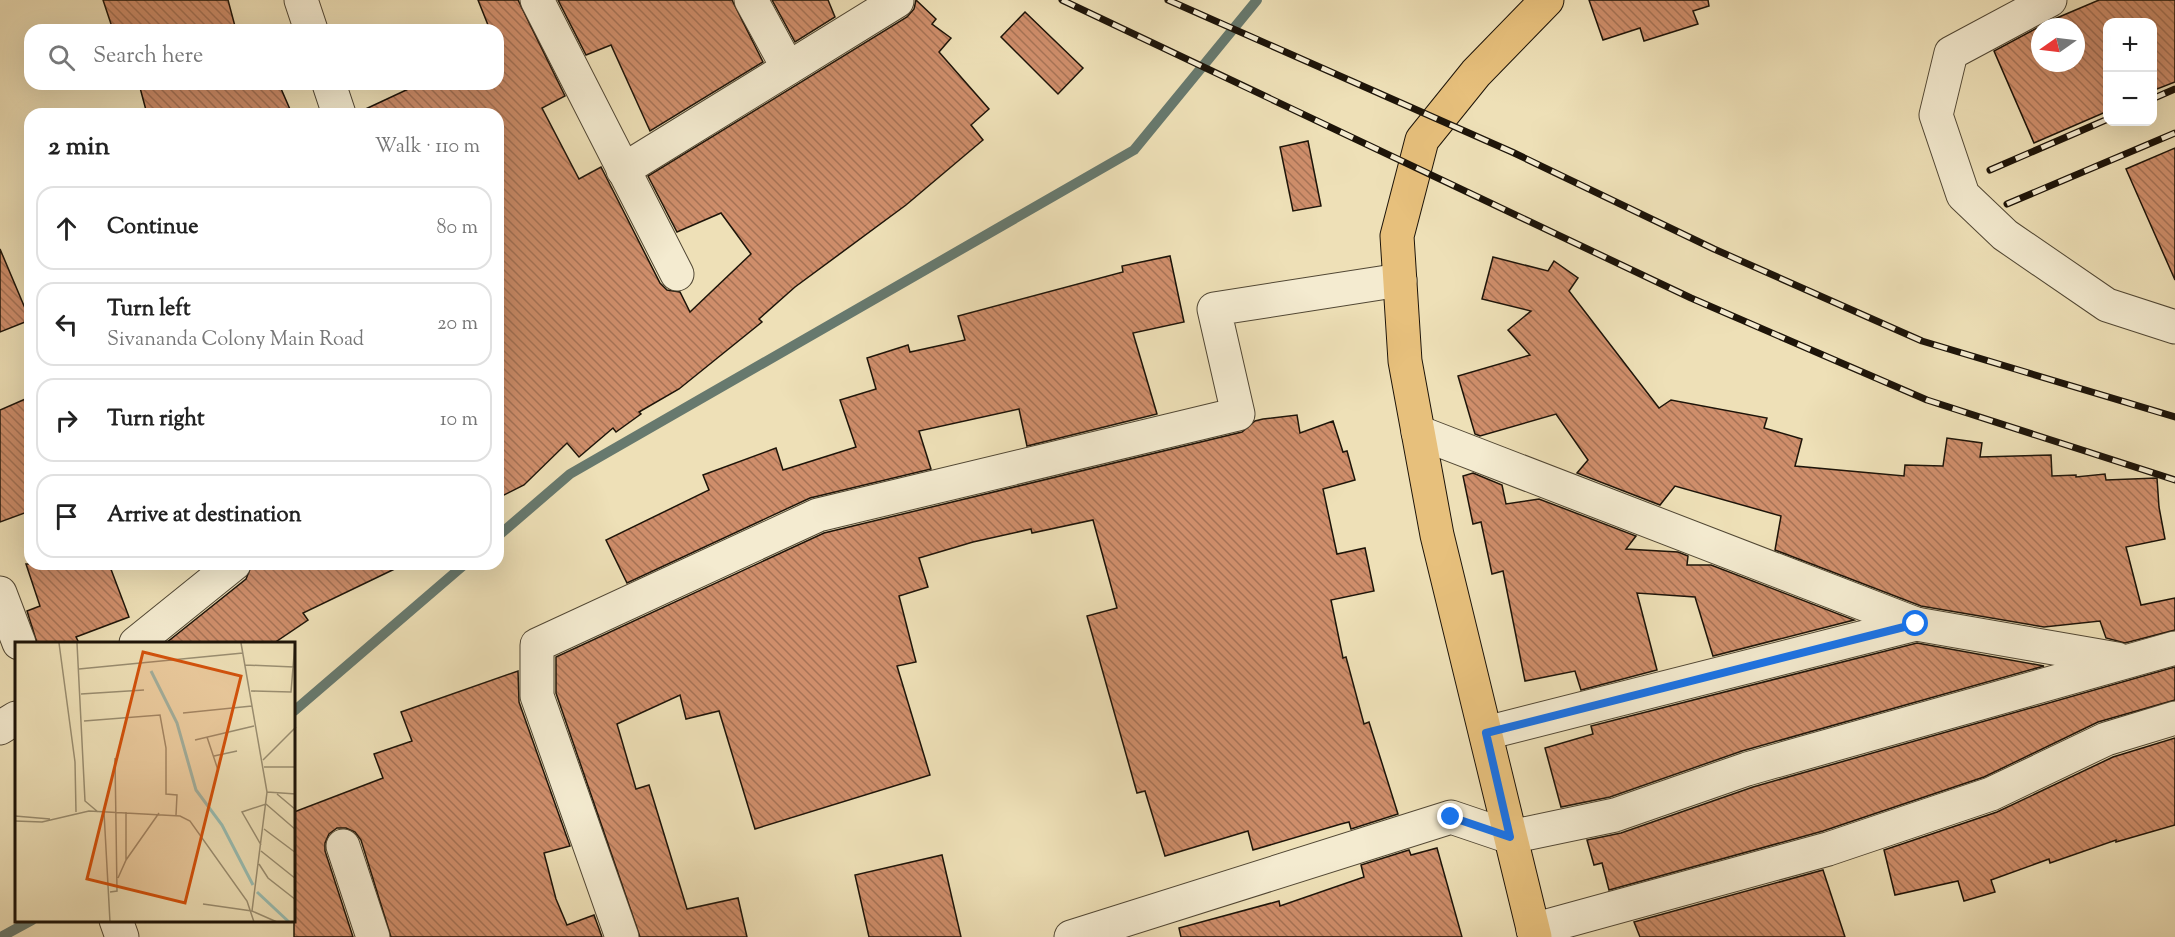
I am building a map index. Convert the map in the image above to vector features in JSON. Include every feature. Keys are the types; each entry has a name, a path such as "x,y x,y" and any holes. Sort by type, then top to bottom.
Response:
{"main road":[{"path":"1534,934 1437,535 1406,361 1397,236 1422,140 1476,73 1547,0"}],"street":[{"path":"301,0 309,24"},
{"path":"537,0 677,274"},
{"path":"751,0 788,68"},
{"path":"2050,0 1951,53 1936,115 1963,195 2005,235 2107,305 2175,327"},
{"path":"623,170 897,1"},
{"path":"331,90 337,108"},
{"path":"622,937 537,696 537,645 818,515 1238,414 1214,309 1400,280"},
{"path":"1418,432 1916,624 2125,660"},
{"path":"137,642 227,570"},
{"path":"0,593 19,642"},
{"path":"1486,733 1916,624"},
{"path":"1071,937 1451,817 1510,837 1615,815 1747,769 2125,660 2175,648"},
{"path":"0,728 15,718"},
{"path":"1534,934 1850,841 1991,794 2106,739 2175,718"},
{"path":"343,846 373,937"},
{"path":"116,922 122,937"}],"building":[{"path":"103,0 228,0 234,24 111,24"},
{"path":"478,0 518,0 565,96 542,108 579,179 601,167 660,283 667,290 680,292 690,312 751,254 721,213 677,232 648,176 907,17 914,9 916,0 936,19 932,24 951,38 939,52 989,109 971,125 983,140 906,205 795,287 759,319 762,322 679,389 639,412 641,414 616,432 613,428 579,457 567,443 524,485 504,495 504,108 368,108 406,90 504,90 504,24 488,24"},
{"path":"558,0 732,0 763,62 650,131 611,45 586,55"},
{"path":"772,0 828,0 835,17 795,42"},
{"path":"1589,0 1708,0 1709,6 1693,11 1698,24 1644,41 1640,28 1603,40"},
{"path":"2099,0 2175,0 2175,82 2157,89 2157,18 2103,18 2103,113 2034,143 1994,51 2031,31 2031,72 2085,72 2085,18 2057,18"},
{"path":"1025,12 1083,68 1058,94 1001,37"},
{"path":"141,90 282,90 289,108 145,108"},
{"path":"1308,141 1321,206 1293,211 1280,147"},
{"path":"2175,148 2175,280 2126,169"},
{"path":"0,249 24,306 24,322 0,332"},
{"path":"1170,256 1184,322 1133,333 1157,414 1027,446 1019,409 919,431 931,469 810,498 627,583 606,540 709,490 703,475 776,448 783,470 856,447 840,400 876,389 867,358 908,345 910,352 965,340 958,316 1123,272 1122,266"},
{"path":"1493,257 1548,271 1554,261 1578,278 1569,291 1659,408 1671,400 1767,418 1764,428 1802,439 1795,466 1904,476 1905,465 1943,466 1947,438 1982,443 1980,457 2051,455 2052,476 2076,475 2076,477 2105,474 2106,480 2157,478 2165,539 2126,547 2141,605 2175,598 2175,630 2125,643 2106,638 2100,621 2044,627 1921,606 1775,550 1781,516 1675,486 1660,505 1577,473 1588,460 1556,414 1480,436 1475,434 1458,376 1530,355 1508,330 1531,311 1482,299"},
{"path":"24,400 24,513 0,522 0,410"},
{"path":"1297,415 1300,433 1333,421 1343,452 1347,451 1355,480 1323,489 1337,554 1365,548 1374,591 1331,600 1343,658 1346,657 1364,724 1369,722 1398,814 1351,829 1349,822 1253,850 1248,831 1165,856 1145,791 1137,793 1087,616 1117,608 1093,520 1032,533 1031,529 973,542 919,558 928,587 899,596 916,662 897,666 930,775 755,829 719,711 686,719 680,695 617,724 636,789 649,785 687,909 738,898 747,937 640,937 556,693 556,657 824,533 1242,432 1255,421 1263,419"},
{"path":"1473,473 1502,485 1506,504 1539,499 1636,536 1626,549 1678,552 1688,556 1687,565 1711,565 1854,620 1713,656 1695,597 1637,593 1657,670 1581,690 1575,671 1525,681 1503,571 1492,574 1481,522 1473,524 1463,476"},
{"path":"28,570 111,570 129,617 76,637 78,642 37,642 27,611 40,606"},
{"path":"250,570 393,570 303,613 308,620 275,642 167,642 246,579"},
{"path":"1917,643 2044,666 1742,751 1610,797 1561,807 1545,748 1593,734 1591,726"},
{"path":"2175,667 2175,700 2098,722 1984,777 1823,831 1609,890 1602,863 1594,865 1587,840 1621,833 1753,787"},
{"path":"518,671 519,702 570,846 544,853 556,899 567,925 594,915 602,937 391,937 361,840 355,832 346,828 337,828 329,834 325,843 325,851 353,937 294,937 296,811 383,778 374,754 412,741 401,712"},
{"path":"2175,738 2175,825 2116,842 2116,840 2050,863 2049,859 1991,880 1995,892 1964,901 1958,881 1895,895 1884,850 1997,812 2113,757"},
{"path":"1437,848 1462,937 1181,937 1179,928 1279,901 1280,906 1364,877 1361,865 1409,850 1411,855"},
{"path":"942,855 961,937 869,937 855,875"},
{"path":"1823,870 1845,937 1640,937 1634,922"}],"waterway":[{"path":"504,531 570,474 1134,150 1257,0"},
{"path":"296,709 458,570"},
{"path":"1,937 28,922"}],"railway":[{"path":"1062,0 1691,298 1927,400 2175,480"},
{"path":"1168,0 1512,152 1714,249 1922,341 2175,417"},
{"path":"2157,97 2175,89"},
{"path":"1990,170 2103,121"},
{"path":"2007,204 2175,133"}],"route":[{"path":"1451,817 1510,837 1486,733 1916,624"}]}
